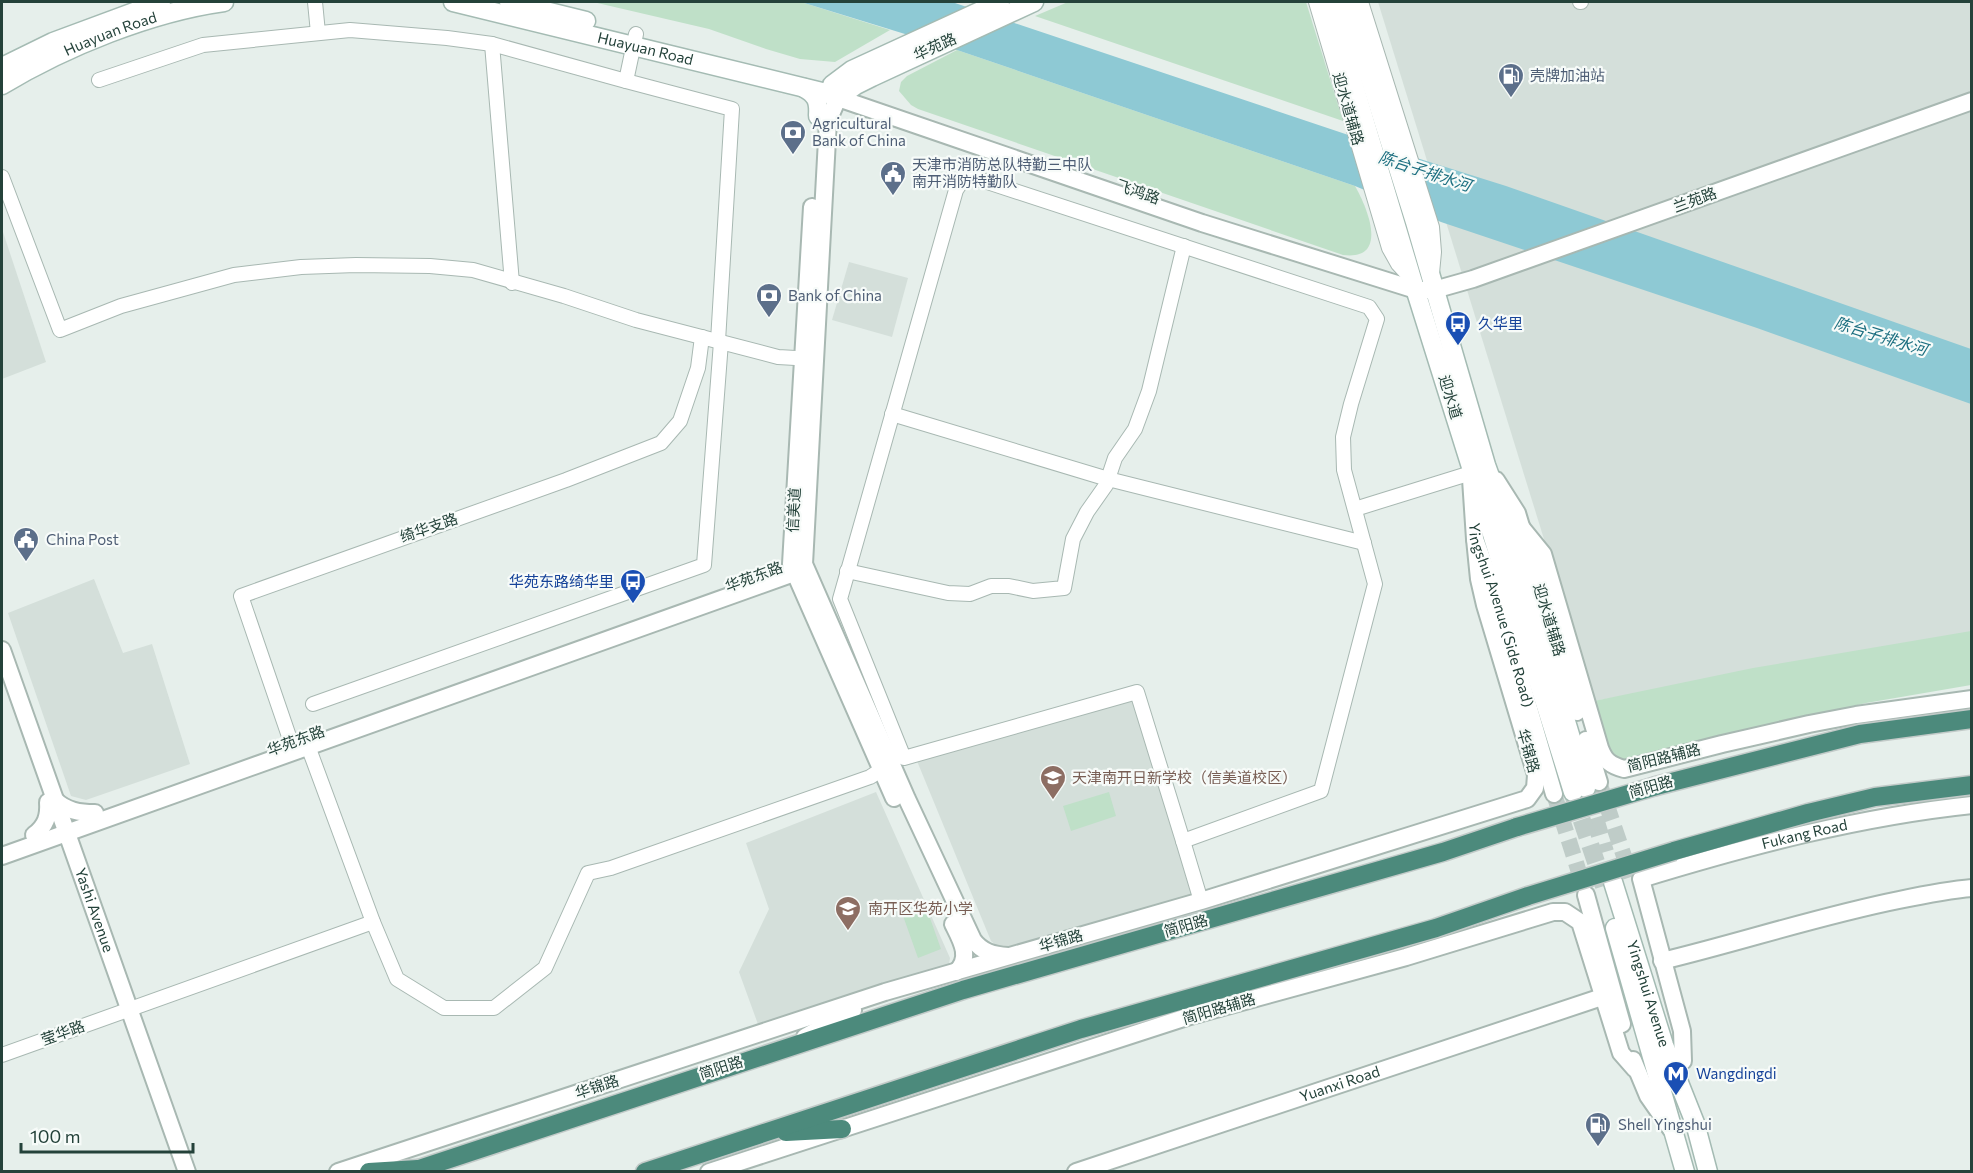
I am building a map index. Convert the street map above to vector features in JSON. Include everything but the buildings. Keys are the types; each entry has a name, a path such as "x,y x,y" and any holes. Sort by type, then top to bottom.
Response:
{"highway":[{"name":"简阳路","path":"369,1172 414,1170 963,990 1443,852 1517,827 1656,786 1860,734 1971,718"},
{"path":"645,1172 1081,1029 1436,928 1528,896 1674,851 1808,813 1875,797 1971,785"},
{"path":"761,1134 842,1129"}],"main road":[{"name":"Huayuan Road","path":"2,67 53,42 163,8 189,3 224,2"},
{"name":"Huayuan Road","path":"453,2 795,73 836,91"},
{"name":"Huayuan Road","path":"509,2 804,88 836,91"},
{"name":"华苑路","path":"836,91 852,70 1000,2"},
{"name":"迎水道","path":"1329,2 1362,135 1386,214 1423,285 1476,468 1586,787"},
{"name":"迎水道","path":"1346,2 1396,140 1423,223 1423,285"},
{"name":"华苑路","path":"836,91 1029,4"},
{"name":"Huayuan Road","path":"2,85 29,69 163,8"},
{"path":"804,88 815,95 818,100 818,116"},
{"path":"1622,881 1673,1132 1685,1172"},
{"name":"Yingshui Avenue","path":"1622,881 1664,1045 1695,1123 1708,1172"}],"street":[{"path":"315,2 318,33"},
{"name":"迎水道辅路","path":"1316,2 1362,135"},
{"path":"1361,2 1396,140"},
{"path":"99,80 203,45 350,30 492,44 732,109 704,565 313,704"},
{"path":"626,81 635,40"},
{"path":"492,44 512,283"},
{"name":"信美道","path":"836,91 818,116 808,359 796,567 973,940 983,950 995,955 1008,956"},
{"name":"信美道","path":"836,91 828,121 792,542 796,567 881,770 963,946 964,962 956,972"},
{"name":"飞鸿路","path":"836,91 1204,215 1423,285"},
{"name":"兰苑路","path":"1423,285 1473,279 1971,95"},
{"name":"兰苑路","path":"1626,222 1971,101"},
{"path":"1183,841 1321,791 1375,584 1344,470 1342,437 1377,319 1369,307 966,175 956,190 840,599 904,758 1137,692 1201,901"},
{"path":"2,177 60,330 122,306 234,275 302,267 430,266 473,270 564,296 636,320 778,357 808,359"},
{"path":"847,571 948,593 970,594 991,586 1009,586 1033,591 1064,588 1073,539 1087,512 1106,485 1115,458 1135,429 1149,391 1184,246"},
{"name":"绮华支路","path":"300,745 241,596 566,480 661,443 680,422 698,368 702,337"},
{"path":"892,414 1108,479 1364,543"},
{"path":"1355,509 1476,468"},
{"name":"迎水道辅路","path":"1476,468 1517,513 1586,787"},
{"name":"Yingshui Avenue (Side Road)","path":"1476,468 1475,539 1497,599 1554,794"},
{"name":"简阳路辅路","path":"1521,527 1543,554 1600,748 1605,760 1612,766 1624,770 1722,744 1856,715 1971,699"},
{"name":"华锦路","path":"338,1172 885,992 1201,901 1521,802 1533,793 1536,775 1485,605 1479,579 1475,539"},
{"path":"774,570 786,559 792,542"},
{"name":"华苑东路","path":"59,828 300,745 796,567"},
{"name":"华苑东路","path":"2,856 94,813 300,745 774,570 796,567"},
{"name":"Yashi Avenue","path":"2,650 59,828 187,1172"},
{"name":"Yashi Avenue","path":"2,667 52,801"},
{"path":"300,745 397,979 444,1008 494,1008 545,968 588,873 611,868 700,837 870,777 881,770"},
{"path":"34,840 46,822 52,801 72,811 94,813"},
{"name":"Fukang Road","path":"1622,881 1806,833 1875,819 1971,805"},
{"name":"华苑东路","path":"2,848 34,840"},
{"path":"1622,881 1662,961 1682,1031 1683,1061"},
{"path":"1622,881 1683,1061 1695,1123"},
{"path":"1662,961 1850,910 1971,888"},
{"path":"1586,894 1635,1069 1648,1096 1673,1132"},
{"name":"简阳路辅路","path":"709,1172 1190,1016 1406,957 1553,912 1565,912 1580,922 1621,1053 1635,1069"},
{"name":"莹华路","path":"2,1055 373,922"},
{"path":"791,1045 885,992"},
{"name":"Yuanxi Road","path":"1076,1172 1602,997"},
{"name":"Yashi Avenue","path":"127,1011 180,1172"}],"shaded area":[{"path":"1378,2 1971,2 1971,634 1594,701"},
{"path":"2,229 46,362 2,379"},
{"path":"849,262 908,278 892,337 832,320"},
{"path":"94,579 123,653 152,644 190,764 86,800 71,796 8,613"},
{"name":"天津南开日新学校（信美道校区）","path":"1141,691 1199,896 1011,947 997,946 991,941 917,761"},
{"name":"南开区华苑小学","path":"876,792 950,958 949,964 759,1027 739,972 769,909 746,843"}],"green space":[{"path":"593,2 801,2 890,30 835,62 800,59 709,29"},
{"path":"1068,2 1306,2 1343,121 1035,16"},
{"path":"957,50 1355,186 1369,219 1371,241 1366,250 1358,255 1343,255 911,105 899,91 901,82 907,76"},
{"path":"1971,631 1971,685 1866,703 1632,758 1620,760 1609,752 1594,701 1753,668"},
{"path":"1109,792 1116,816 1071,831 1063,806"},
{"path":"925,904 941,949 918,958 902,913"}],"water":[{"name":"陈台子排水河","path":"801,2 952,2 1506,186 1971,349 1971,404 1757,328 1441,222 1355,186 957,50"}],"tunnel":[{"path":"1599,782 1631,877"},
{"path":"1587,792 1605,852"},
{"path":"1554,794 1585,891"},
{"path":"1573,794 1604,886"}],"place":[{"name":"壳牌加油站","path":"1511,99"},
{"name":"Agricultural Bank of China","path":"793,156"},
{"name":"天津市消防总队特勤三中队 南开消防特勤队","path":"893,197"},
{"name":"Bank of China","path":"769,319"},
{"name":"久华里","path":"1458,347"},
{"name":"China Post","path":"26,563"},
{"name":"华苑东路绮华里","path":"633,605"},
{"name":"天津南开日新学校（信美道校区）","path":"1053,801"},
{"name":"南开区华苑小学","path":"848,932"},
{"name":"Wangdingdi","path":"1676,1097"},
{"name":"Shell Yingshui","path":"1598,1148"}]}
